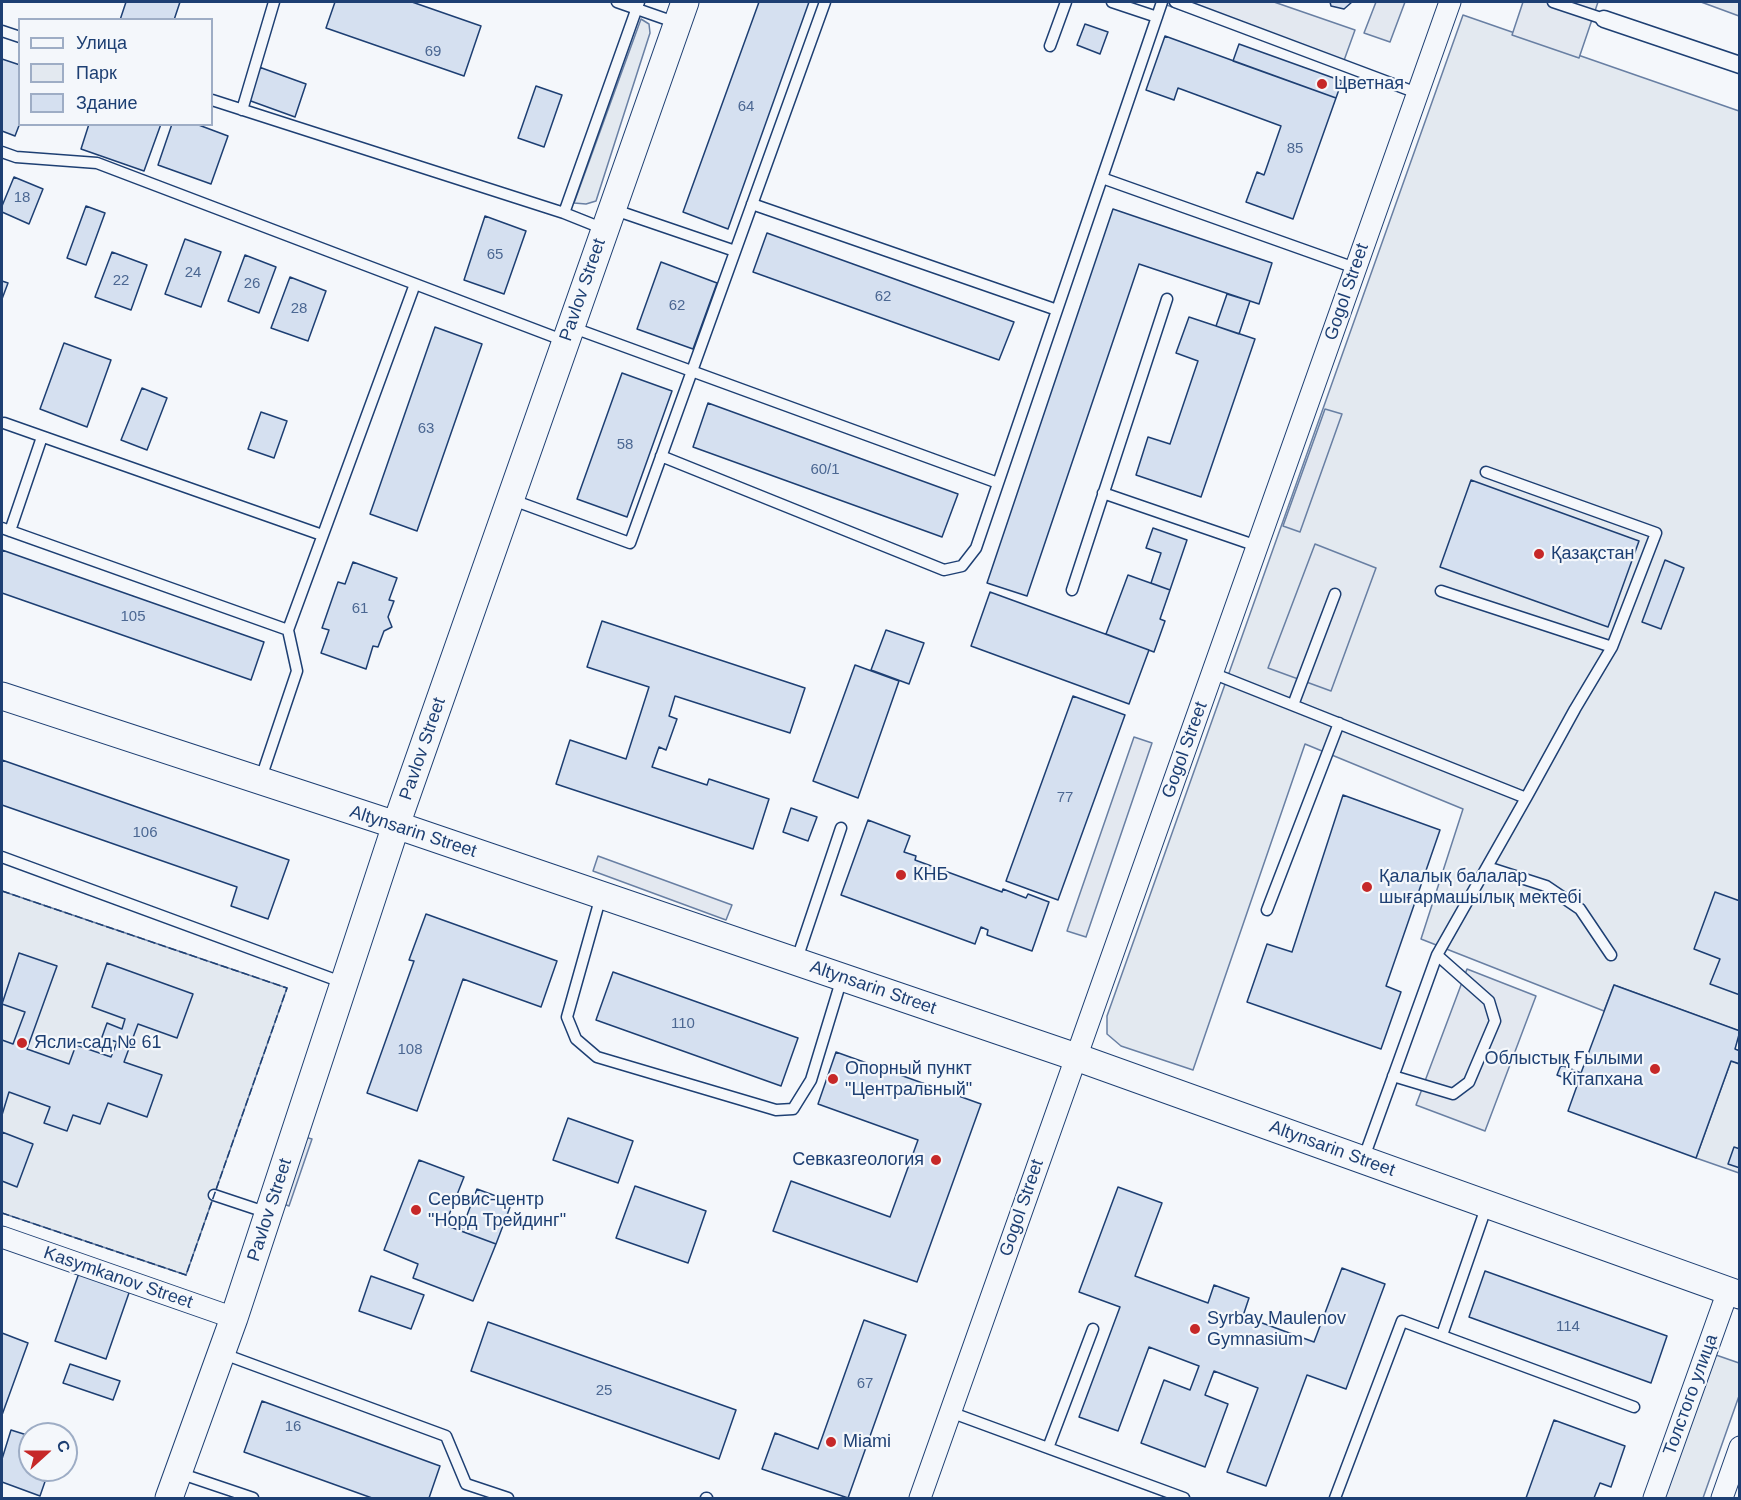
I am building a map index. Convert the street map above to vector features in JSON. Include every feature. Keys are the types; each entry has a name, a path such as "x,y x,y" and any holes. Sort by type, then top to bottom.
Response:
{"street":[{"name":"Gogol Street","path":"920,1498 1450,2"},
{"name":"Pavlov Street","path":"169,1498 234,1318 396,825 681,12"},
{"path":"1604,19 1740,65"},
{"name":"Altynsarin Street","path":"2,696 396,825 1076,1057 1734,1293"},
{"name":"Kasymkanov Street","path":"2,1238 234,1318"},
{"name":"Толстого улица","path":"1654,1498 1734,1293"},
{"path":"1722,1498 1738,1456"}],"lane":[{"path":"242,111 274,2"},
{"path":"617,2 681,12"},
{"path":"510,499 630,543 825,2"},
{"path":"1050,46 1066,2"},
{"path":"1112,2 1157,17"},
{"path":"661,456 944,570 962,566 976,548 1162,2"},
{"path":"1174,2 1417,93"},
{"path":"1553,2 1604,19"},
{"path":"564,213 638,5"},
{"path":"2,31 18,36"},
{"path":"213,100 564,213 608,219 735,251"},
{"path":"2,152 16,156 97,164 415,284 568,334 692,371 998,483"},
{"path":"1102,178 1355,268"},
{"path":"752,204 1057,310"},
{"path":"260,782 297,671 288,630 415,284"},
{"path":"1072,590 1167,299"},
{"path":"4,423 322,536"},
{"path":"42,437 6,529 288,630"},
{"path":"1363,1160 1437,955 1612,647 1656,533 1486,472"},
{"path":"1104,493 1257,546"},
{"path":"1441,591 1612,647"},
{"path":"1293,705 1335,594"},
{"path":"1212,673 1526,798"},
{"path":"1267,910 1340,723"},
{"path":"796,962 841,828"},
{"path":"2,856 344,983"},
{"path":"1487,867 1546,886 1580,909 1611,955"},
{"path":"601,895 567,1017 576,1039 597,1057 776,1110 793,1109 811,1080 842,978"},
{"path":"1393,1076 1453,1094 1469,1082 1495,1021 1489,1001 1437,955"},
{"path":"214,1195 268,1213"},
{"path":"1442,1335 1487,1204"},
{"path":"1335,1498 1402,1321 1634,1407"},
{"path":"1048,1448 1093,1329"},
{"path":"221,1353 446,1436 466,1484 508,1498"},
{"path":"950,1412 1184,1498"},
{"path":"178,1473 253,1498"}],"green space":[{"path":"1701,2 1739,2 1739,16"},
{"path":"1463,15 1739,111 1739,1031 1614,985 1604,1011 1421,939 1463,809 1305,744 1193,1070 1121,1046 1107,1034 1107,1016"},
{"path":"641,19 649,24 650,33 596,201 586,204 574,203"},
{"path":"2,891 287,988 186,1275 2,1213"},
{"path":"1731,1061 1739,1064 1739,1173 1696,1158"},
{"path":"1716,1355 1739,1363 1739,1396 1703,1498 1664,1498"}],"shaded area":[{"path":"1158,2 1274,2 1355,30 1342,66"},
{"path":"1376,2 1405,2 1390,42 1364,33"},
{"path":"1523,2 1598,2 1579,58 1512,35"},
{"path":"1325,409 1342,414 1300,532 1283,526"},
{"path":"1315,544 1376,568 1331,691 1268,668"},
{"path":"1134,737 1152,743 1086,937 1067,931"},
{"path":"598,856 732,905 726,920 593,871"},
{"path":"1467,969 1536,996 1485,1131 1416,1105"},
{"path":"301,1136 312,1139 289,1206 278,1202"}],"building":[{"path":"126,2 180,2 175,18 121,18"},
{"path":"335,2 412,2 481,26 464,76 326,28"},
{"path":"759,2 809,2 728,229 683,212"},
{"path":"1330,2 1352,2 1344,9 1331,6"},
{"path":"1085,24 1108,32 1100,54 1077,45"},
{"path":"1165,36 1336,98 1293,219 1246,202 1257,172 1264,175 1281,126 1178,88 1174,100 1146,90"},
{"path":"1239,44 1342,81 1336,98 1233,61"},
{"path":"2,59 18,64 19,126 15,136 2,131"},
{"path":"259,67 306,84 295,117 248,100"},
{"path":"536,86 562,95 544,147 518,138"},
{"path":"88,126 160,126 144,171 81,149"},
{"path":"171,126 201,126 228,136 211,184 158,165"},
{"path":"14,177 43,189 29,224 2,212 2,206"},
{"path":"86,206 105,213 86,265 67,258"},
{"path":"1113,209 1272,263 1259,304 1139,264 1027,596 987,583"},
{"path":"485,216 526,231 504,294 464,280"},
{"path":"767,233 1014,322 999,360 753,272"},
{"path":"185,239 221,252 201,307 165,294"},
{"path":"112,252 147,265 131,310 95,297"},
{"path":"245,255 276,267 259,313 228,301"},
{"path":"661,262 717,283 693,349 637,329"},
{"path":"290,277 326,291 308,341 271,328"},
{"path":"2,281 8,283 2,299"},
{"path":"1227,294 1250,301 1239,334 1216,326"},
{"path":"1189,317 1255,339 1201,497 1136,475 1148,437 1170,444 1198,361 1176,353"},
{"path":"435,327 482,344 417,531 370,514"},
{"path":"64,343 111,360 87,427 40,409"},
{"path":"622,373 672,391 627,517 577,499"},
{"path":"142,388 167,398 147,450 121,440"},
{"path":"708,403 958,494 942,537 693,447"},
{"path":"261,412 287,421 274,458 248,449"},
{"name":"Қазақстан","path":"1471,480 1639,541 1608,627 1440,567"},
{"path":"1153,528 1187,540 1170,590 1151,583 1161,553 1146,548"},
{"path":"2,550 264,642 251,680 2,593"},
{"path":"1665,560 1684,568 1661,629 1642,622"},
{"path":"353,562 397,578 389,600 394,601 388,617 392,627 384,631 378,647 373,646 366,669 321,653 329,630 322,628 338,582 345,584"},
{"path":"1128,575 1170,590 1160,619 1165,621 1154,652 1106,634"},
{"path":"990,592 1149,650 1129,704 971,646"},
{"path":"602,621 805,688 790,733 675,696 669,716 677,719 666,750 659,747 652,767 707,785 709,779 769,799 753,849 556,784 570,740 626,759 649,687 587,667"},
{"path":"886,630 924,643 909,684 871,670"},
{"path":"855,665 899,681 858,798 813,781"},
{"path":"1073,696 1125,715 1058,900 1006,881"},
{"path":"2,760 289,860 268,919 231,906 237,887 2,805"},
{"name":"Қалалық балалар шығармашылық мектебі","path":"1343,795 1440,830 1386,986 1401,992 1381,1049 1247,1002 1267,944 1292,952"},
{"path":"791,808 817,817 808,841 783,832"},
{"name":"КНБ","path":"868,820 910,836 904,852 916,856 915,860 1002,892 1003,889 1026,898 1028,894 1049,902 1032,951 987,935 988,930 981,927 975,944 841,895"},
{"path":"1715,892 1740,901 1740,995 1710,984 1720,959 1694,949"},
{"path":"426,914 557,961 541,1007 463,979 417,1111 367,1093 414,961 409,960"},
{"name":"Ясли-сад № 61","path":"19,953 57,966 27,1049 69,1064 76,1045 111,1057 117,1042 102,1037 107,1023 122,1029 125,1019 92,1007 107,963 193,994 177,1038 138,1024 124,1062 162,1075 147,1117 108,1103 100,1124 73,1115 67,1131 44,1123 50,1107 9,1092 2,1115 2,1040 13,1044 25,1012 2,1004"},
{"path":"613,972 798,1038 781,1086 596,1020"},
{"name":"Облыстық Ғылыми Кітапхана","path":"1614,985 1740,1031 1735,1049 1740,1051 1740,1064 1731,1061 1696,1158 1568,1111 1578,1083 1557,1075 1561,1065 1581,1073"},
{"name":"Севказгеология","path":"836,1052 981,1104 917,1282 773,1231 791,1181 890,1217 918,1140 818,1104"},
{"path":"568,1118 633,1141 618,1183 553,1160"},
{"path":"2,1132 33,1144 17,1187 2,1181"},
{"path":"1734,1147 1740,1149 1740,1168 1728,1164"},
{"path":"419,1160 464,1177 445,1225 496,1244 473,1301 413,1278 418,1264 384,1250"},
{"path":"635,1186 706,1211 688,1263 616,1238"},
{"name":"Syrbay Maulenov Gymnasium","path":"1118,1187 1162,1203 1135,1276 1208,1303 1214,1285 1249,1298 1243,1316 1314,1342 1342,1268 1385,1284 1346,1389 1307,1375 1266,1486 1227,1472 1258,1388 1214,1371 1205,1395 1228,1404 1205,1467 1141,1443 1164,1380 1190,1390 1199,1366 1149,1347 1118,1431 1079,1417 1120,1307 1079,1292"},
{"path":"477,1189 512,1202 496,1244 461,1231"},
{"path":"1485,1271 1667,1336 1651,1383 1469,1317"},
{"path":"79,1273 130,1290 106,1359 55,1341"},
{"path":"371,1276 424,1295 411,1329 359,1311"},
{"path":"864,1320 906,1335 848,1498 762,1469 775,1433 818,1449"},
{"path":"488,1322 736,1410 719,1459 471,1371"},
{"path":"2,1333 28,1343 2,1415"},
{"path":"70,1364 120,1381 113,1400 63,1383"},
{"path":"262,1401 440,1466 429,1498 372,1498 244,1452"},
{"path":"1554,1420 1625,1446 1611,1487 1600,1483 1594,1498 1526,1498"},
{"path":"11,1430 18,1432 18,1482 45,1482 40,1496 2,1482 2,1459"}],"fence":[{"path":"2,891 287,988 186,1275 2,1213"}],"place":[{"name":"Цветная","path":"1322,84"},
{"name":"Қазақстан","path":"1539,554"},
{"name":"КНБ","path":"901,875"},
{"name":"Қалалық балалар шығармашылық мектебі","path":"1367,887"},
{"name":"Ясли-сад № 61","path":"22,1043"},
{"name":"Облыстық Ғылыми Кітапхана","path":"1655,1069"},
{"name":"Опорный пункт \"Центральный\"","path":"833,1079"},
{"name":"Севказгеология","path":"936,1160"},
{"name":"Сервис-центр \"Норд Трейдинг\"","path":"416,1210"},
{"name":"Syrbay Maulenov Gymnasium","path":"1195,1329"},
{"name":"Miami","path":"831,1442"}]}
